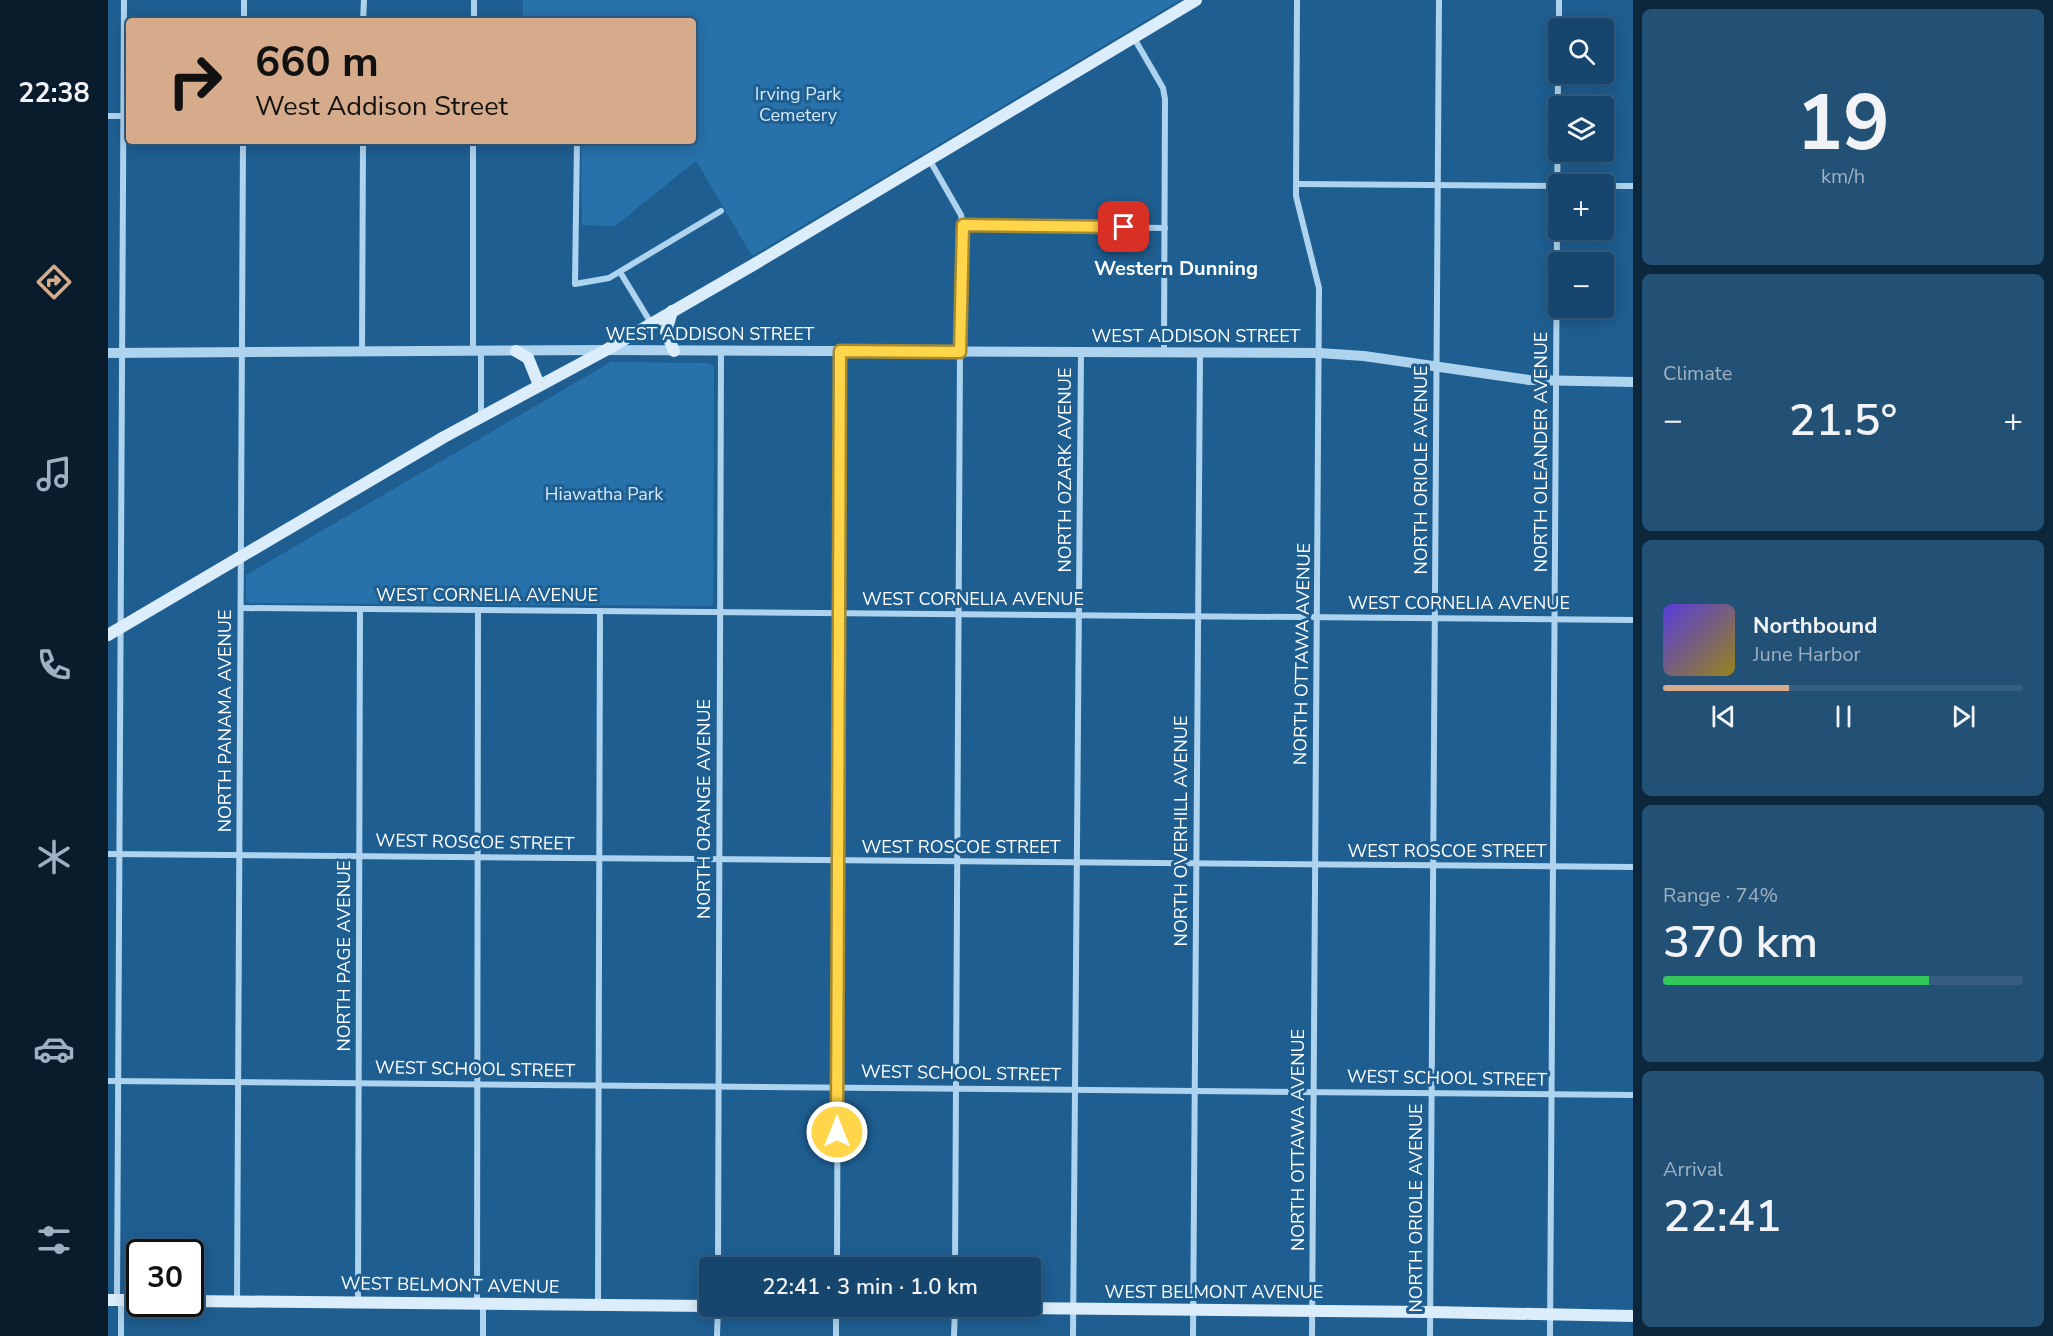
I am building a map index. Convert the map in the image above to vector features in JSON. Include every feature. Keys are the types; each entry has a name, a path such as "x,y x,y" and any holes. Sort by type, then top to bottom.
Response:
{"main road":[{"path":"108,636 481,416 606,350 1196,0"},
{"path":"672,311 666,332 674,351"},
{"path":"516,351 528,358 539,385"},
{"name":"WEST BELMONT AVENUE","path":"204,1301 699,1306"},
{"name":"WEST BELMONT AVENUE","path":"1041,1308 1633,1316"}],"street":[{"path":"121,1336 116,1300 122,353 126,116 124,0"},
{"path":"244,0 244,18"},
{"path":"363,18 364,0"},
{"path":"474,0 474,18"},
{"name":"NORTH OTTAWA AVENUE","path":"1297,0 1296,196 1319,288 1312,1336"},
{"name":"NORTH ORIOLE AVENUE","path":"1430,1336 1439,0"},
{"path":"1559,0 1559,18"},
{"path":"1134,38 1163,88 1164,352"},
{"name":"NORTH OLEANDER AVENUE","path":"1558,84 1558,174"},
{"path":"108,116 126,116"},
{"name":"NORTH PANAMA AVENUE","path":"237,1301 243,144"},
{"path":"362,352 363,144"},
{"path":"473,144 477,351 481,416"},
{"path":"577,144 575,284 598,280 620,272 722,211"},
{"path":"929,159 961,215 963,225 960,352 955,1257"},
{"path":"1297,184 1548,186"},
{"path":"1614,186 1633,186"},
{"path":"963,225 1165,228"},
{"name":"NORTH OLEANDER AVENUE","path":"1550,1336 1557,240"},
{"path":"620,272 651,323"},
{"name":"WEST ADDISON STREET","path":"108,353 606,350 1319,353 1364,356 1500,377 1556,382 1633,382"},
{"name":"NORTH ORANGE AVENUE","path":"718,1257 721,351"},
{"path":"837,1257 840,351"},
{"name":"NORTH OZARK AVENUE","path":"1073,1336 1081,352"},
{"name":"NORTH OVERHILL AVENUE","path":"1193,1336 1200,352"},
{"name":"WEST CORNELIA AVENUE","path":"241,608 1633,620"},
{"name":"NORTH PAGE AVENUE","path":"358,1302 360,609"},
{"path":"478,610 477,1084 480,1303 483,1336"},
{"path":"598,1304 600,611"},
{"name":"WEST ROSCOE STREET","path":"108,854 1633,867"},
{"name":"WEST SCHOOL STREET","path":"108,1081 1633,1095"},
{"path":"717,1336 718,1317"},
{"path":"836,1317 836,1336"},
{"path":"954,1336 955,1317"}],"green space":[{"name":"Irving Park Cemetery","path":"523,0 1180,0 752,256 696,161 615,226 582,225 581,144 696,144 696,18 523,18"},
{"name":"Hiawatha Park","path":"611,362 709,363 714,367 713,603 711,606 250,603 246,600 246,575"}],"district":[{"name":"Western Dunning","path":"1176,268"}],"route":[{"path":"837,1132 840,351 960,352 963,225 1124,227"}]}
